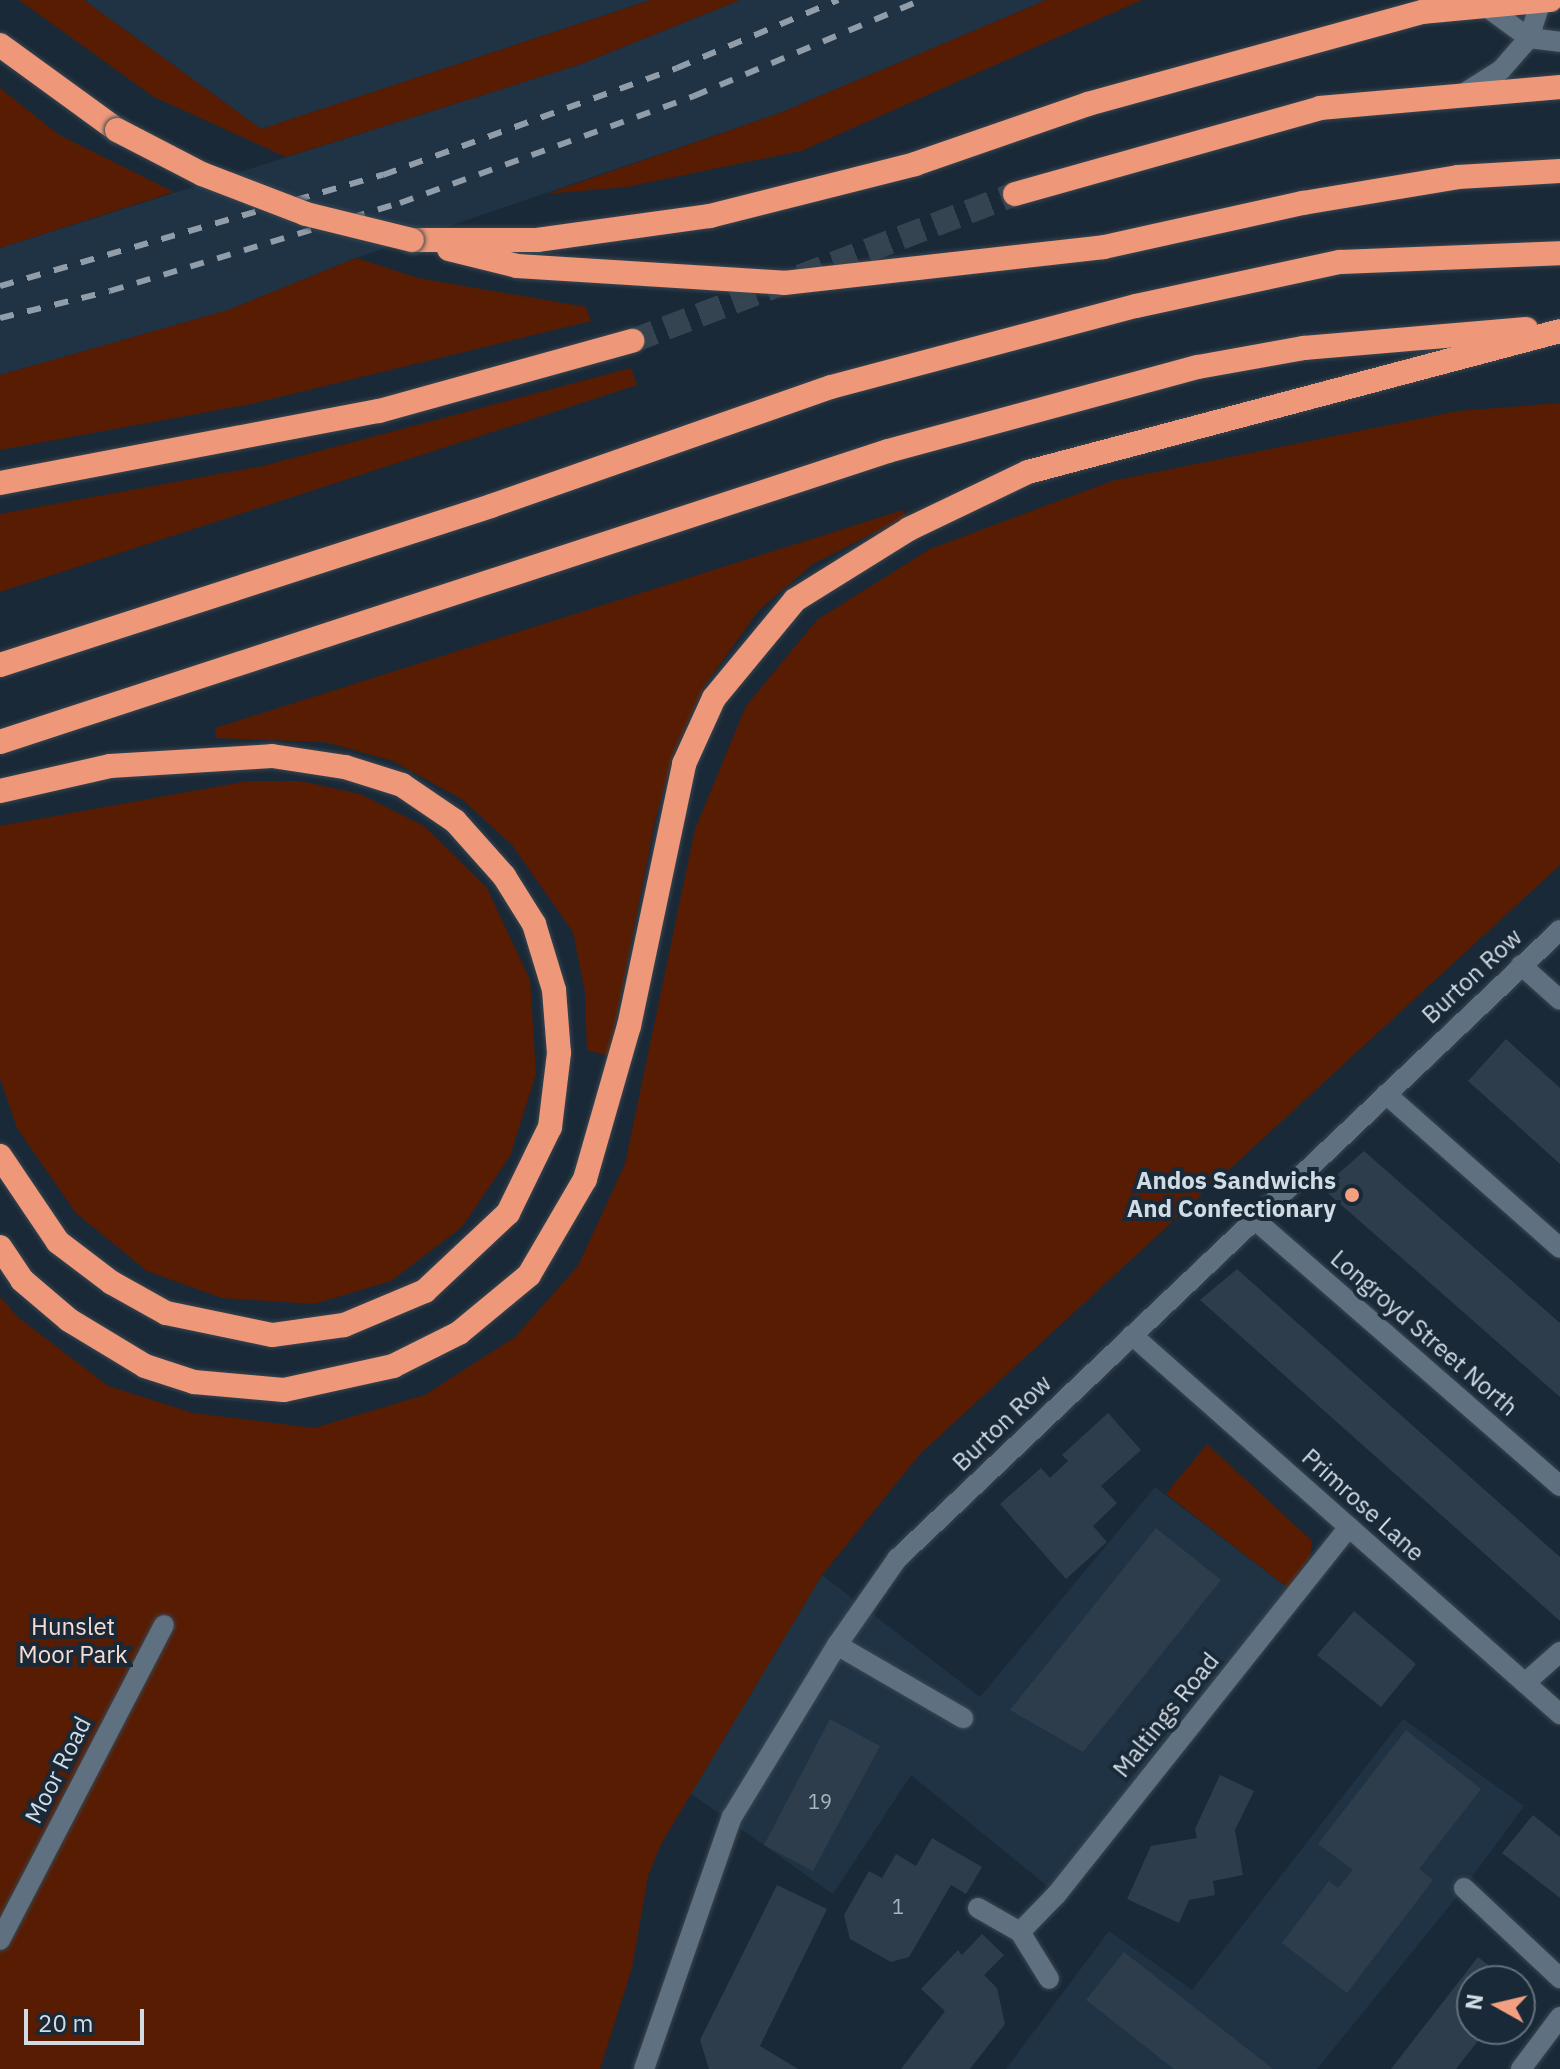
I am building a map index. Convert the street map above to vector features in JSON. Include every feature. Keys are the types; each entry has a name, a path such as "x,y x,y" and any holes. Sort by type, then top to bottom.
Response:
{"highway":[{"path":"412,240 537,240 710,216 915,164 1215,67 1423,12 1478,2 1550,0"},
{"path":"0,45 117,130 202,174 306,214 517,266 784,283 1104,247 1319,200 1458,177 1560,171"},
{"path":"1015,194 1320,108 1560,87"},
{"path":"0,665 491,506 831,387 1120,310 1340,262 1560,253"},
{"path":"0,742 888,451 1198,367 1304,348 1560,329"},
{"path":"0,1247 22,1280 69,1320 145,1366 194,1382 284,1390 393,1366 459,1333 529,1275 585,1179 629,1026 684,764 714,698 795,600 909,529 1028,472 1560,329"},
{"path":"0,483 379,411 632,341"},
{"path":"0,791 110,766 272,756 345,767 402,785 455,821 504,876 534,924 554,990 559,1053 550,1127 508,1213 425,1291 344,1325 272,1335 166,1313 112,1283 58,1242 0,1156"}],"street":[{"path":"1463,94 1501,70 1529,38 1542,0"},
{"path":"1478,2 1529,38 1560,42"},
{"name":"Burton Row","path":"644,2069 732,1817 837,1645 897,1559 1560,930"},
{"path":"1521,965 1560,1000"},
{"path":"1386,1094 1560,1248"},
{"name":"Longroyd Street North","path":"1254,1219 1560,1486"},
{"name":"Primrose Lane","path":"1132,1335 1560,1714"},
{"name":"Maltings Road","path":"1020,1932 1057,1894 1349,1527"},
{"name":"Moor Road","path":"0,1940 164,1625"},
{"path":"837,1645 963,1718"},
{"path":"1525,1683 1560,1652"},
{"path":"1464,1888 1560,1978"},
{"path":"978,1908 1020,1932 1049,1979"},
{"path":"1521,2069 1560,2017"}],"shaded area":[{"path":"84,0 651,0 261,129"},
{"path":"740,0 1046,0 780,113 356,258 228,310 0,375 0,248 581,64"},
{"path":"1155,1487 1288,1588 1057,1894 911,1775 833,1894 690,1793 822,1575 980,1697"},
{"path":"1403,1719 1524,1806 1464,1888 1317,2069 1006,2069 1109,1931 1192,1990"}],"green space":[{"path":"19,0 84,0 261,129 651,0 740,0 581,64 286,157 154,97"},
{"path":"1046,0 1142,0 801,151 626,187 546,194 780,113"},
{"path":"0,88 59,135 174,192 0,248"},
{"path":"356,258 418,278 586,307 591,321 251,404 0,450 0,375 228,310"},
{"path":"631,368 637,385 0,592 0,514 263,466"},
{"name":"Hunslet Moor Park","path":"1560,403 1560,865 920,1454 822,1575 661,1844 648,1876 632,1968 600,2069 0,2069 0,1297 19,1318 108,1386 193,1413 314,1428 425,1395 515,1337 578,1266 625,1164 695,829 746,706 817,620 930,549 1112,481 1458,411"},
{"path":"903,510 906,517 813,564 759,610 705,685 675,750 655,821 609,1056 587,1050 585,992 573,932 512,845 463,800 393,761 325,742 216,738 215,728"},
{"path":"248,781 300,781 360,794 424,826 487,888 530,980 536,1074 510,1156 462,1227 391,1281 314,1304 222,1298 147,1271 76,1213 17,1128 0,1078 0,826"},
{"path":"1207,1444 1312,1541 1310,1557 1288,1588 1166,1494"}],"building":[{"path":"1506,1039 1560,1088 1560,1164 1468,1081"},
{"path":"1364,1151 1560,1323 1560,1397 1322,1188"},
{"path":"1237,1269 1560,1557 1560,1621 1200,1300"},
{"path":"1108,1413 1141,1450 1101,1486 1117,1503 1093,1526 1107,1542 1066,1579 1000,1504 1041,1468 1050,1478 1068,1461 1062,1455"},
{"path":"1156,1528 1221,1580 1083,1752 1010,1710"},
{"path":"1354,1611 1416,1664 1381,1707 1317,1655"},
{"path":"830,1719 880,1746 813,1871 764,1845"},
{"path":"1406,1730 1481,1789 1419,1869 1433,1880 1347,1993 1282,1943 1329,1881 1338,1888 1353,1870 1318,1844"},
{"path":"1220,1775 1254,1791 1235,1830 1243,1875 1213,1881 1215,1895 1189,1900 1179,1923 1127,1899 1151,1846 1197,1838 1195,1829"},
{"path":"1533,1815 1560,1837 1560,1898 1502,1853"},
{"path":"932,1838 982,1867 966,1894 951,1885 909,1957 891,1962 850,1939 844,1915 869,1871 882,1878 896,1854 916,1866"},
{"path":"777,1885 827,1909 760,2046 798,2069 709,2069 700,2040"},
{"path":"982,1934 1004,1955 984,1975 997,1988 1005,2024 970,2069 901,2069 945,2011 921,1989 958,1950 962,1955"},
{"path":"1124,1952 1273,2069 1174,2069 1086,2000"},
{"path":"1478,1957 1488,1965 1472,1965"},
{"path":"1456,1985 1456,2045 1475,2045 1456,2069 1391,2069"}],"tunnel":[{"path":"632,341 1015,194"}],"railway":[{"path":"0,286 383,175 677,68 838,0"},
{"path":"0,318 110,291 400,203 694,96 921,0"}],"place":[{"name":"Andos Sandwichs And Confectionary","path":"1352,1195"}]}
